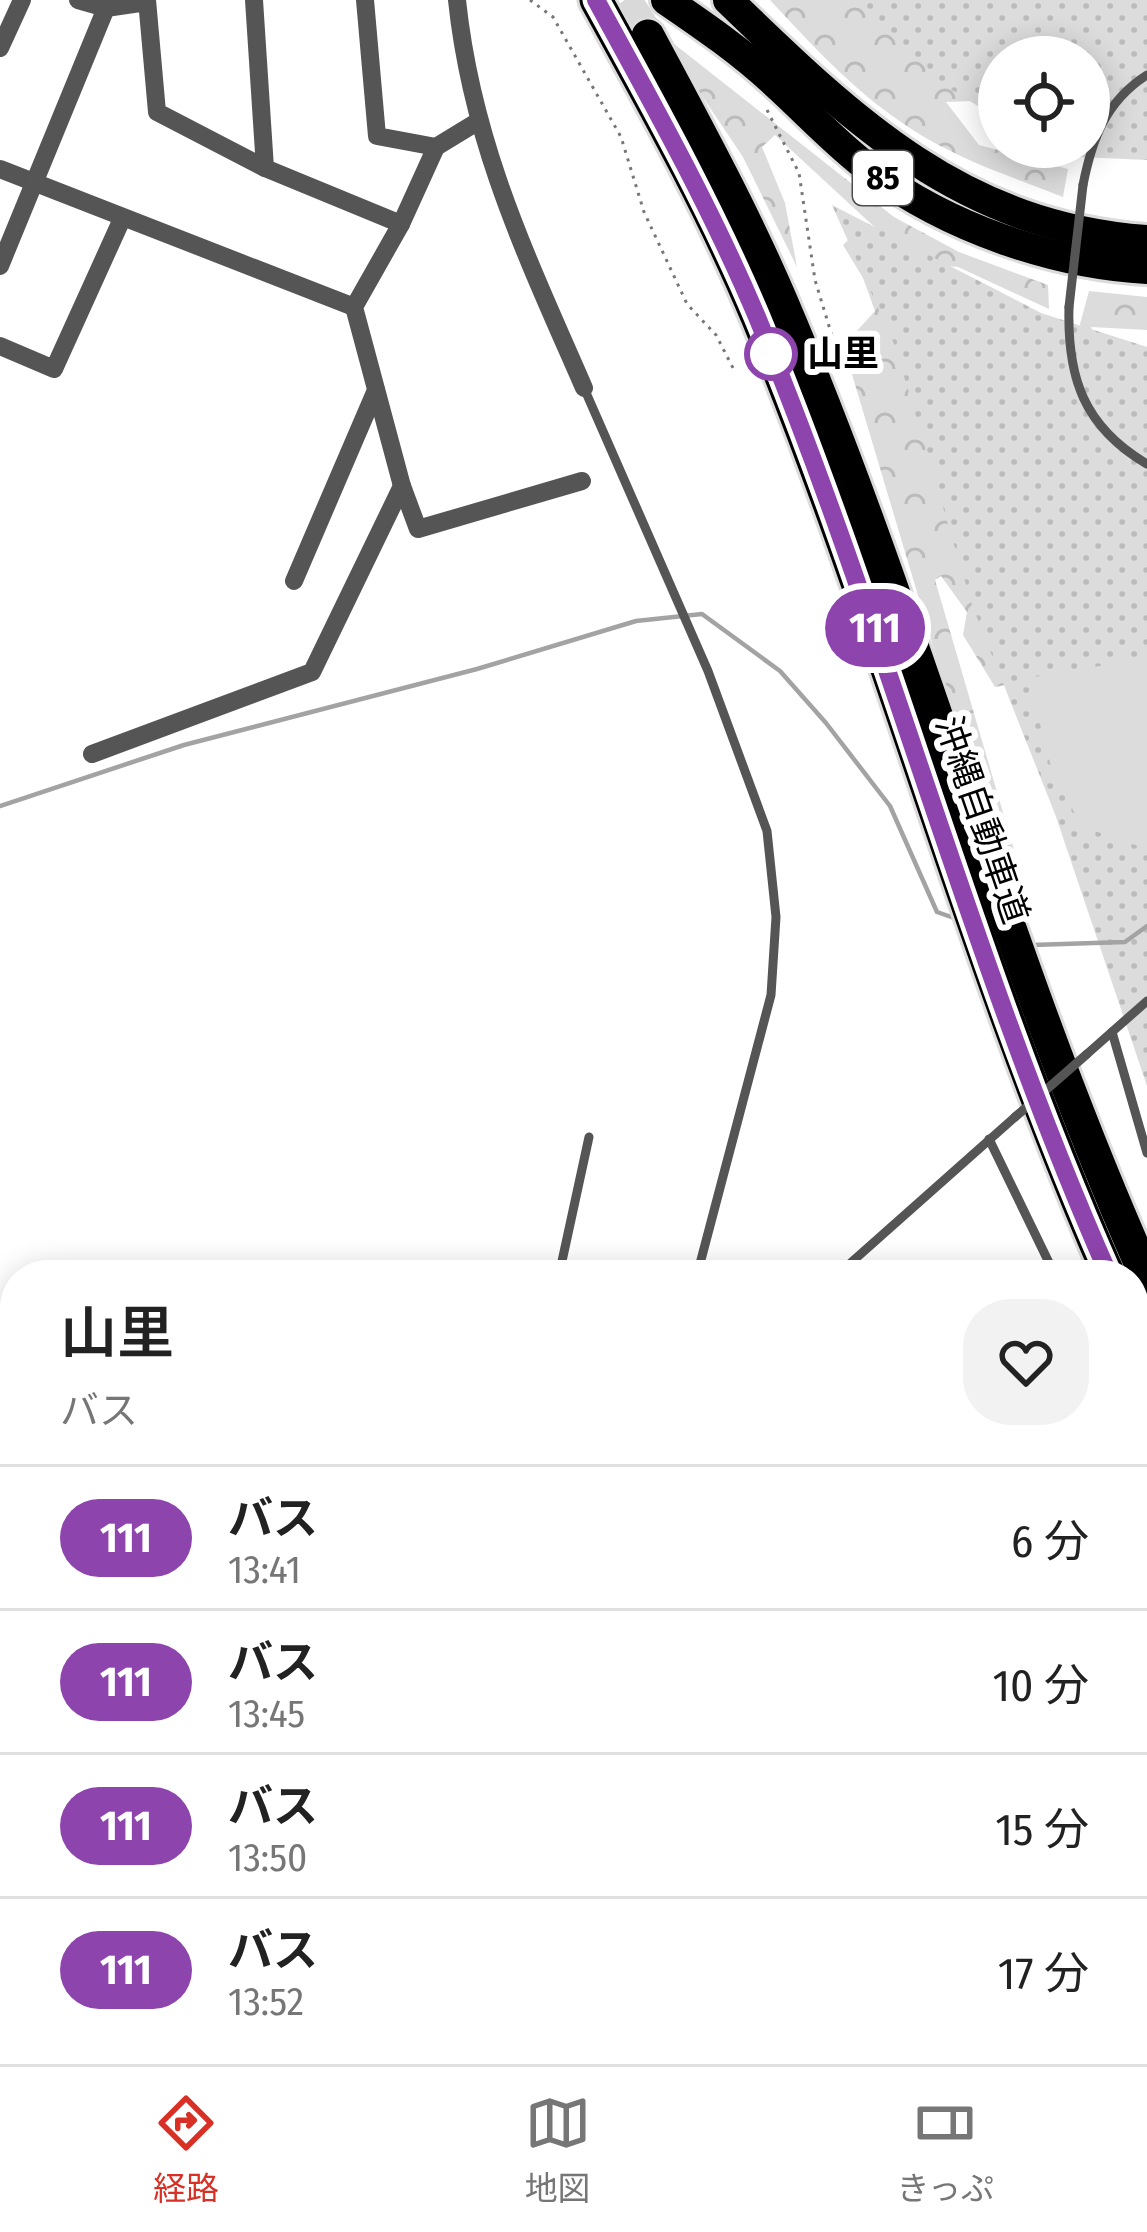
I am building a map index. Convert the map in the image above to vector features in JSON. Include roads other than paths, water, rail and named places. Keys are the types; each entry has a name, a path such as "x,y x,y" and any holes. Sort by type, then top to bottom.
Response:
{"highway":[{"name":"沖縄自動車道","path":"596,0 685,162 756,314 868,608 1025,1065 1103,1260"},
{"name":"沖縄自動車道","path":"647,37 709,150 790,321 896,599 1052,1051 1139,1260"}],"main road":[{"name":"85","path":"666,0 758,68 848,152 916,200 1053,253 1147,269"},
{"name":"85","path":"728,0 856,119 931,173 1038,218 1147,240"}],"street":[{"path":"0,48 22,0"},
{"path":"78,0 106,8 147,1 157,112 265,168 401,224"},
{"path":"254,0 265,168"},
{"path":"365,0 377,136 436,147"},
{"path":"457,0 477,122 500,196 584,388"},
{"path":"0,266 106,8"},
{"path":"477,122 436,147 401,224 354,307 401,486 418,529 582,481"},
{"path":"0,169 354,307"},
{"path":"0,346 54,369 122,219"},
{"path":"294,581 376,390"},
{"path":"92,754 312,672 401,486"}],"lane":[{"path":"1147,75 1110,106 1090,152 1068,348 1081,394 1120,448 1147,464"},
{"path":"584,388 708,671 767,831 776,917 772,995 701,1260"},
{"path":"854,1260 1147,1001"},
{"path":"1112,1032 1147,1153"},
{"path":"563,1260 589,1137"},
{"path":"989,1139 1048,1260"}],"waterway":[{"path":"0,806 184,745 477,669 636,621 702,614 780,671 826,723 890,806 937,912 957,919"},
{"path":"1032,945 1125,942 1147,926"}],"tunnel":[{"path":"625,0 648,36"}],"place":[{"name":"山里","path":"771,354"}]}
